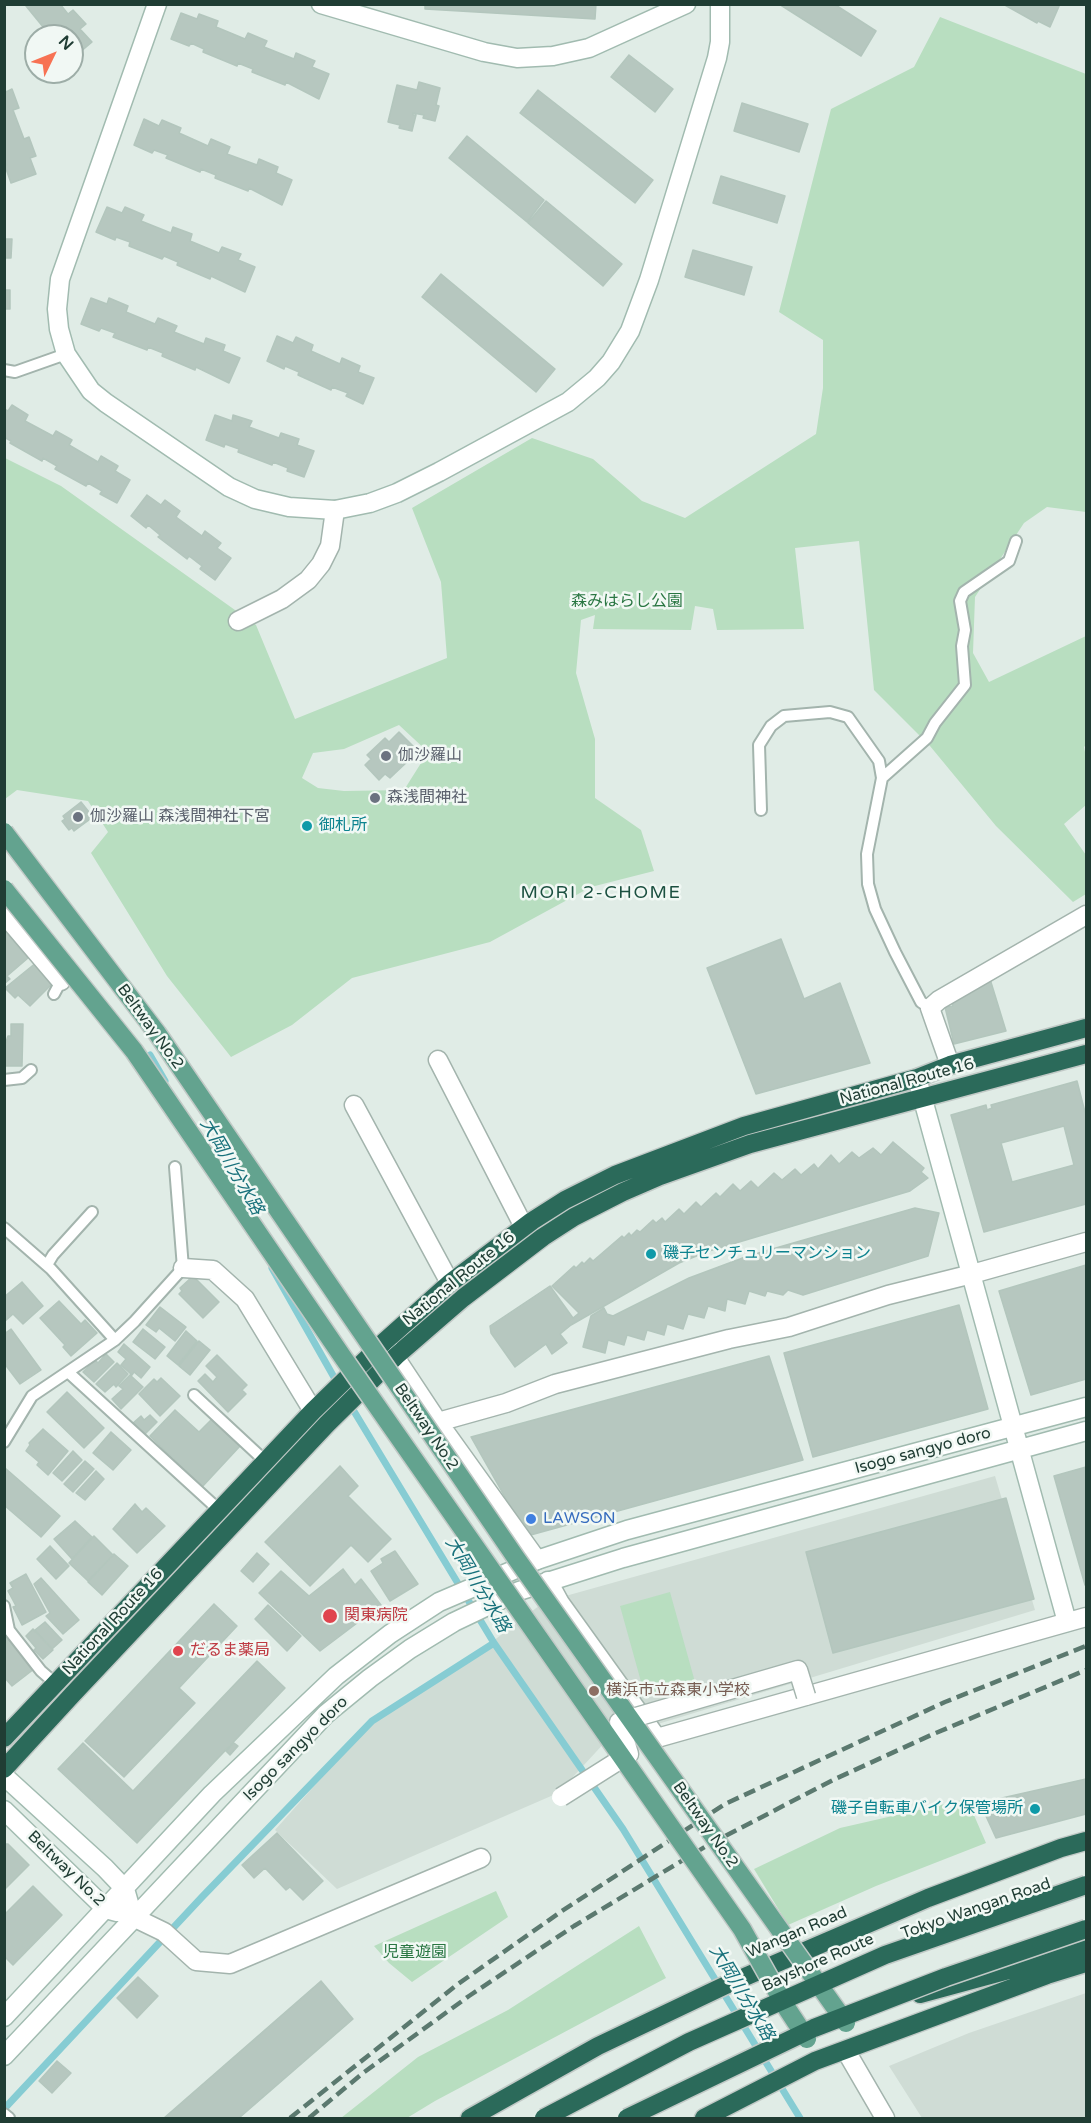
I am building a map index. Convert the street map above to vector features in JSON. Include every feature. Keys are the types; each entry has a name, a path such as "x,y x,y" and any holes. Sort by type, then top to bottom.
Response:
{"highway":[{"name":"National Route 16","path":"4,1769 318,1433 450,1283 524,1227 565,1200 615,1175 744,1126 917,1078 950,1065 1086,1028"},
{"name":"National Route 16","path":"4,1738 313,1411 390,1349 463,1298 516,1256 574,1217 660,1176 750,1144 1086,1054"},
{"name":"Wangan Road","path":"470,2118 598,2046 726,1985 928,1898 1086,1841"},
{"path":"890,1959 1086,1876"},
{"name":"Bayshore Route","path":"544,2118 689,2042 885,1954 1086,1885"},
{"name":"Tokyo Wangan Road","path":"555,2118 595,2096 784,2004 890,1959 949,1941 1086,1891"},
{"path":"643,2118 807,2039 912,1996 1086,1931"},
{"path":"627,2118 814,2028 946,1977 1086,1931"},
{"path":"912,1996 1086,1949"},
{"path":"704,2118 815,2061 1047,1975 1086,1963"}],"main road":[{"name":"Beltway No.2","path":"4,832 157,1033 516,1558 846,2023"},
{"name":"Beltway No.2","path":"4,889 147,1070 342,1356 741,1929 807,2039"}],"street":[{"path":"157,4 60,279 57,309 59,329 66,354 91,391 229,487 255,499 289,507 335,510 370,503 397,494 439,472 568,402 597,378 611,362 630,330 653,269 717,57 720,42 720,4"},
{"path":"321,4 484,52 517,58 553,56 589,48 686,4"},
{"path":"238,621 282,599 308,580 321,564 330,546 335,510"},
{"path":"4,914 58,988"},
{"path":"950,1065 930,1008 939,1000 1086,915"},
{"path":"438,1060 524,1227"},
{"path":"917,1078 1067,1622"},
{"path":"354,1105 450,1283"},
{"path":"438,1422 507,1403 555,1384 729,1339 789,1327 888,1295 1086,1242"},
{"path":"183,1268 213,1270 245,1299 313,1411"},
{"path":"390,1349 438,1422 537,1560"},
{"name":"Isogo sangyo doro","path":"4,2017 212,1794 336,1676 390,1634 439,1602 509,1570 627,1530 1086,1407"},
{"name":"Isogo sangyo doro","path":"4,2056 326,1714 402,1654 454,1622 519,1591 548,1581 764,1518 1086,1431"},
{"path":"759,1496 764,1518"},
{"path":"548,1581 560,1603 657,1738 1086,1617"},
{"path":"561,1797 629,1754 619,1722 798,1670 806,1696"},
{"name":"Beltway No.2","path":"4,1776 97,1860 125,1889"},
{"name":"Beltway No.2","path":"4,1810 106,1908 134,1917 170,1938 196,1961 230,1964 481,1858"},
{"path":"125,1889 134,1917"},
{"path":"846,2051 885,2118"}],"lane":[{"path":"4,370 15,372 66,354"},
{"path":"882,778 927,738 935,723 965,685 962,646 965,630 960,601 964,592 1009,561 1016,541"},
{"path":"761,810 759,745 771,726 784,716 830,712 848,717 879,761 882,778 867,854 868,884 875,909 921,1002 930,1008"},
{"path":"4,1080 22,1078 31,1070"},
{"path":"4,1442 32,1396 115,1340 183,1268 175,1167"},
{"path":"47,1266 53,1255 92,1212"},
{"path":"4,1228 47,1266 115,1340"},
{"path":"68,1372 219,1510"},
{"path":"194,1395 266,1461"},
{"path":"4,1606 9,1630 41,1671 56,1684"},
{"path":"4,2114 9,2118"}],"shaded area":[{"name":"横浜市立森東小学校","path":"995,1476 1035,1610 608,1739 558,1793 337,1889 275,1830 372,1721 467,1661 544,1602"},
{"path":"1086,1993 1086,2118 922,2118 889,2066 969,2033"}],"green space":[{"name":"森みはらし公園","path":"940,17 1086,74 1086,512 1047,507 1024,523 975,597 973,653 989,682 1086,636 1086,745 1084,747 1086,805 1064,824 1086,855 1086,894 1073,902 996,826 930,746 874,690 859,541 795,548 804,629 717,630 713,609 695,606 691,630 593,629 595,615 581,620 576,673 595,739 595,798 641,830 654,871 591,887 490,942 352,978 292,1025 231,1057 167,976 91,853 108,832 88,801 17,790 5,799 5,458 61,486 256,625 295,719 447,658 441,582 412,508 532,438 593,459 642,501 685,518 816,434 823,388 823,340 779,312 831,109 914,67","holes":["399,725 428,752 404,790 344,791 318,788 302,778 313,753 344,749"]},
{"path":"670,1592 695,1682 645,1696 620,1606"},
{"path":"967,1799 986,1843 876,1886 788,1925 754,1869 840,1828"},
{"name":"児童遊園","path":"496,1891 508,1917 412,1982 389,1963 374,1946"},
{"path":"639,1926 666,1978 407,2118 341,2118 418,2057 508,2010"}],"building":[{"path":"27,4 60,4 68,14 73,10 86,24 41,24 26,6"},
{"path":"425,4 596,4 595,19 425,9"},
{"path":"779,4 834,4 876,31 861,56"},
{"path":"1003,4 1060,4 1050,27 1038,21 1037,23"},
{"path":"181,13 197,19 199,14 218,21 216,27 245,39 248,33 267,41 264,47 294,59 296,53 315,61 312,67 329,74 319,99 286,82 285,85 252,72 253,69 238,63 237,66 203,52 204,49 191,43 189,46 171,39"},
{"path":"84,33 92,42 84,49"},
{"path":"629,55 673,89 655,112 611,77"},
{"path":"419,82 440,88 435,121 423,118 424,115 413,113 416,115 412,131 388,122 397,85 417,90"},
{"path":"4,87 6,92 12,89 19,108 13,110 24,139 29,137 36,156 30,158 36,174 11,183 4,157"},
{"path":"538,90 653,180 635,203 520,113"},
{"path":"742,103 808,124 799,152 734,131"},
{"path":"144,119 159,126 162,120 181,128 179,133 208,146 211,139 230,147 227,154 257,165 259,159 278,167 276,173 292,180 282,205 249,188 248,191 215,178 216,175 201,169 200,172 166,158 168,155 154,150 152,153 134,145"},
{"path":"467,136 544,200 527,222 449,158"},
{"path":"721,176 785,196 777,223 713,203"},
{"path":"546,201 622,264 603,286 528,223"},
{"path":"107,207 122,213 125,207 144,215 141,221 171,233 173,227 192,234 190,241 219,253 222,247 241,254 238,260 255,267 245,292 211,276 210,279 177,265 178,262 164,256 162,259 129,246 130,242 116,237 115,240 96,232"},
{"path":"4,222 5,239 12,239 11,258 5,258 4,265"},
{"path":"693,250 752,267 744,295 685,277"},
{"path":"441,274 555,369 536,392 422,297"},
{"path":"4,290 10,290 10,309 4,309"},
{"path":"91,298 107,304 109,298 128,306 126,312 155,324 158,318 177,326 174,332 204,344 206,338 225,345 223,351 240,358 229,383 196,367 195,370 162,356 163,353 148,347 147,350 113,337 115,333 101,328 99,331 81,324"},
{"path":"277,336 293,343 296,337 313,345 311,351 340,364 342,358 360,366 358,372 374,378 363,404 346,396 348,393 332,387 331,390 298,375 299,372 285,366 284,369 267,361"},
{"path":"12,405 28,415 25,421 53,436 56,431 72,440 69,445 98,462 101,456 118,466 115,471 130,480 117,503 100,494 102,491 88,483 86,486 55,469 57,466 43,458 42,461 10,443 11,441 4,437 4,409 8,411"},
{"path":"215,415 232,421 233,415 252,421 249,427 279,438 281,433 299,439 297,445 314,451 304,477 287,471 288,468 273,462 272,465 238,452 239,449 225,444 224,447 206,440"},
{"path":"147,495 161,505 165,500 180,511 176,517 202,536 205,531 221,543 217,548 231,558 215,580 200,569 202,566 189,556 187,559 158,537 160,535 148,525 146,528 131,516"},
{"name":"伽沙羅山","path":"399,732 413,746 403,757 408,761 390,778 385,774 379,780 365,765 371,759 367,755 385,738 389,742"},
{"name":"伽沙羅山 森浅間神社下宮","path":"81,802 93,817 74,831 72,828 69,830 62,821 65,819 63,816"},
{"path":"4,930 28,958 7,976 10,979 4,984"},
{"path":"781,939 804,999 840,983 870,1063 756,1094 707,968"},
{"path":"37,962 53,983 30,1006 18,995 15,998 5,988"},
{"path":"990,979 1006,1031 954,1044 945,1007 953,1006 952,1002"},
{"path":"11,1024 23,1024 22,1066 4,1066 4,1048 8,1036 11,1036"},
{"path":"1077,1081 1086,1116 1086,1204 984,1232 951,1115 986,1105 987,1110 992,1108 991,1105","holes":["1064,1126 1074,1165 1012,1182 1001,1143"]},
{"name":"磯子センチュリーマンション","path":"893,1142 924,1168 921,1172 928,1178 910,1191 709,1251 679,1263 571,1325 560,1334 567,1343 552,1354 546,1344 515,1367 491,1333 490,1326 550,1286 573,1318 579,1313 552,1286 574,1266 576,1268 582,1262 584,1264 590,1258 593,1261 622,1236 624,1238 629,1233 631,1236 637,1230 640,1232 653,1220 656,1223 662,1218 665,1222 679,1209 684,1214 696,1202 701,1207 716,1193 720,1197 733,1184 740,1191 751,1181 758,1188 774,1173 782,1180 795,1169 801,1175 814,1164 818,1169 831,1155 839,1164 852,1152 859,1158 873,1148 881,1155"},
{"path":"915,1208 939,1213 928,1256 803,1295 788,1290 783,1295 767,1291 765,1296 749,1291 745,1304 727,1299 725,1311 708,1306 704,1318 688,1314 683,1329 667,1324 664,1335 647,1330 644,1340 627,1335 624,1345 608,1340 605,1353 583,1347 591,1316 604,1308 607,1314 613,1316 689,1278 748,1256"},
{"path":"1086,1265 1086,1379 1031,1395 999,1291"},
{"path":"193,1276 219,1302 203,1318 179,1294 182,1291 180,1288"},
{"path":"22,1282 43,1306 23,1324 13,1314 4,1322 4,1297"},
{"path":"59,1301 81,1324 85,1320 97,1333 71,1356 63,1347 65,1345 40,1318"},
{"path":"959,1305 988,1409 813,1457 784,1353"},
{"path":"160,1307 186,1327 175,1341 159,1328 156,1332 146,1325"},
{"path":"11,1329 41,1370 20,1384 4,1363 4,1334"},
{"path":"143,1329 165,1347 155,1359 133,1342"},
{"path":"186,1331 197,1341 178,1365 167,1356"},
{"path":"199,1341 210,1350 190,1375 179,1366"},
{"path":"124,1344 150,1367 141,1378 134,1372 132,1375 121,1365 126,1359 118,1352"},
{"path":"106,1354 114,1362 94,1382 83,1372 95,1360 98,1363"},
{"path":"217,1355 247,1385 242,1390 246,1394 228,1412 198,1381 205,1374 213,1382 217,1377 206,1366"},
{"path":"769,1356 803,1460 527,1536 471,1437"},
{"path":"117,1363 128,1374 116,1387 114,1384 105,1392 96,1384"},
{"path":"130,1375 143,1387 121,1409 112,1399 123,1389 119,1386"},
{"path":"161,1378 180,1396 160,1416 139,1394 154,1379 157,1382"},
{"path":"67,1392 104,1428 84,1448 47,1412"},
{"path":"175,1410 199,1432 213,1418 241,1445 202,1487 150,1436"},
{"path":"150,1415 157,1422 143,1436 132,1424 141,1416 144,1420"},
{"path":"43,1429 68,1451 48,1475 37,1465 39,1462 26,1451 29,1443"},
{"path":"111,1432 131,1450 113,1470 93,1453"},
{"path":"73,1451 82,1460 62,1481 53,1473"},
{"path":"85,1461 94,1469 73,1492 64,1484"},
{"path":"340,1466 358,1486 348,1496 391,1539 368,1562 351,1545 310,1586 265,1542"},
{"path":"1086,1467 1086,1585 1085,1585 1054,1476"},
{"path":"5,1468 60,1516 41,1537 4,1505"},
{"path":"96,1471 104,1479 85,1500 76,1493"},
{"path":"1006,1498 1034,1599 833,1653 806,1552"},
{"path":"135,1504 142,1512 146,1508 165,1526 137,1553 113,1529"},
{"path":"75,1521 92,1537 72,1559 54,1539"},
{"path":"94,1536 113,1555 88,1581 69,1563"},
{"path":"50,1546 69,1566 56,1579 37,1559"},
{"path":"395,1551 418,1584 390,1601 371,1571 383,1563 381,1559"},
{"path":"257,1553 269,1564 253,1582 241,1571"},
{"path":"114,1554 128,1566 102,1595 88,1582"},
{"path":"343,1569 355,1585 361,1579 381,1605 320,1651 259,1593 281,1571 309,1596"},
{"path":"26,1574 46,1612 22,1625 8,1591 13,1588 10,1583"},
{"path":"41,1578 79,1620 63,1634 46,1616 50,1613 34,1584"},
{"path":"214,1604 237,1626 179,1688 195,1703 124,1777 85,1741"},
{"path":"268,1605 301,1636 287,1651 255,1619"},
{"path":"45,1622 62,1640 52,1649 35,1630"},
{"path":"33,1629 53,1650 43,1659 34,1650 36,1648 26,1636"},
{"path":"6,1636 34,1669 12,1686 4,1677 4,1637"},
{"path":"257,1661 285,1688 137,1843 58,1769 83,1743 133,1791"},
{"path":"234,1743 238,1746 230,1755 226,1751"},
{"name":"磯子自転車バイク保管場所","path":"1086,1779 1086,1814 996,1838 980,1803"},
{"path":"277,1833 323,1881 303,1900 290,1887 286,1890 265,1868 254,1878 242,1865"},
{"path":"4,1844 8,1844 29,1865 4,1890"},
{"path":"33,1886 62,1915 13,1965 4,1956 4,1915"},
{"path":"138,1977 158,1996 137,2018 117,1998"},
{"path":"321,1981 353,2019 239,2118 164,2118"},
{"path":"57,2061 71,2073 52,2093 39,2081"}],"waterway":[{"name":"大岡川分水路","path":"150,1055 165,1081"},
{"name":"大岡川分水路","path":"272,1268 339,1386"},
{"name":"大岡川分水路","path":"349,1403 494,1643 623,1829 800,2118"},
{"path":"4,2109 202,1897 372,1721 494,1643"}],"railway":[{"path":"290,2118 458,1984 562,1911 725,1804 945,1702 1086,1646"},
{"path":"309,2118 363,2073 469,1996 574,1926 708,1845 833,1780 931,1735 1086,1670"}],"place":[{"name":"伽沙羅山","path":"386,756"},
{"name":"森浅間神社","path":"375,798"},
{"name":"伽沙羅山 森浅間神社下宮","path":"78,817"},
{"name":"御札所","path":"307,826"},
{"name":"磯子センチュリーマンション","path":"651,1254"},
{"name":"LAWSON","path":"531,1519"},
{"name":"関東病院","path":"330,1616"},
{"name":"だるま薬局","path":"178,1651"},
{"name":"横浜市立森東小学校","path":"594,1691"},
{"name":"磯子自転車バイク保管場所","path":"1035,1809"}],"district":[{"name":"MORI 2-CHOME","path":"601,893"}]}
